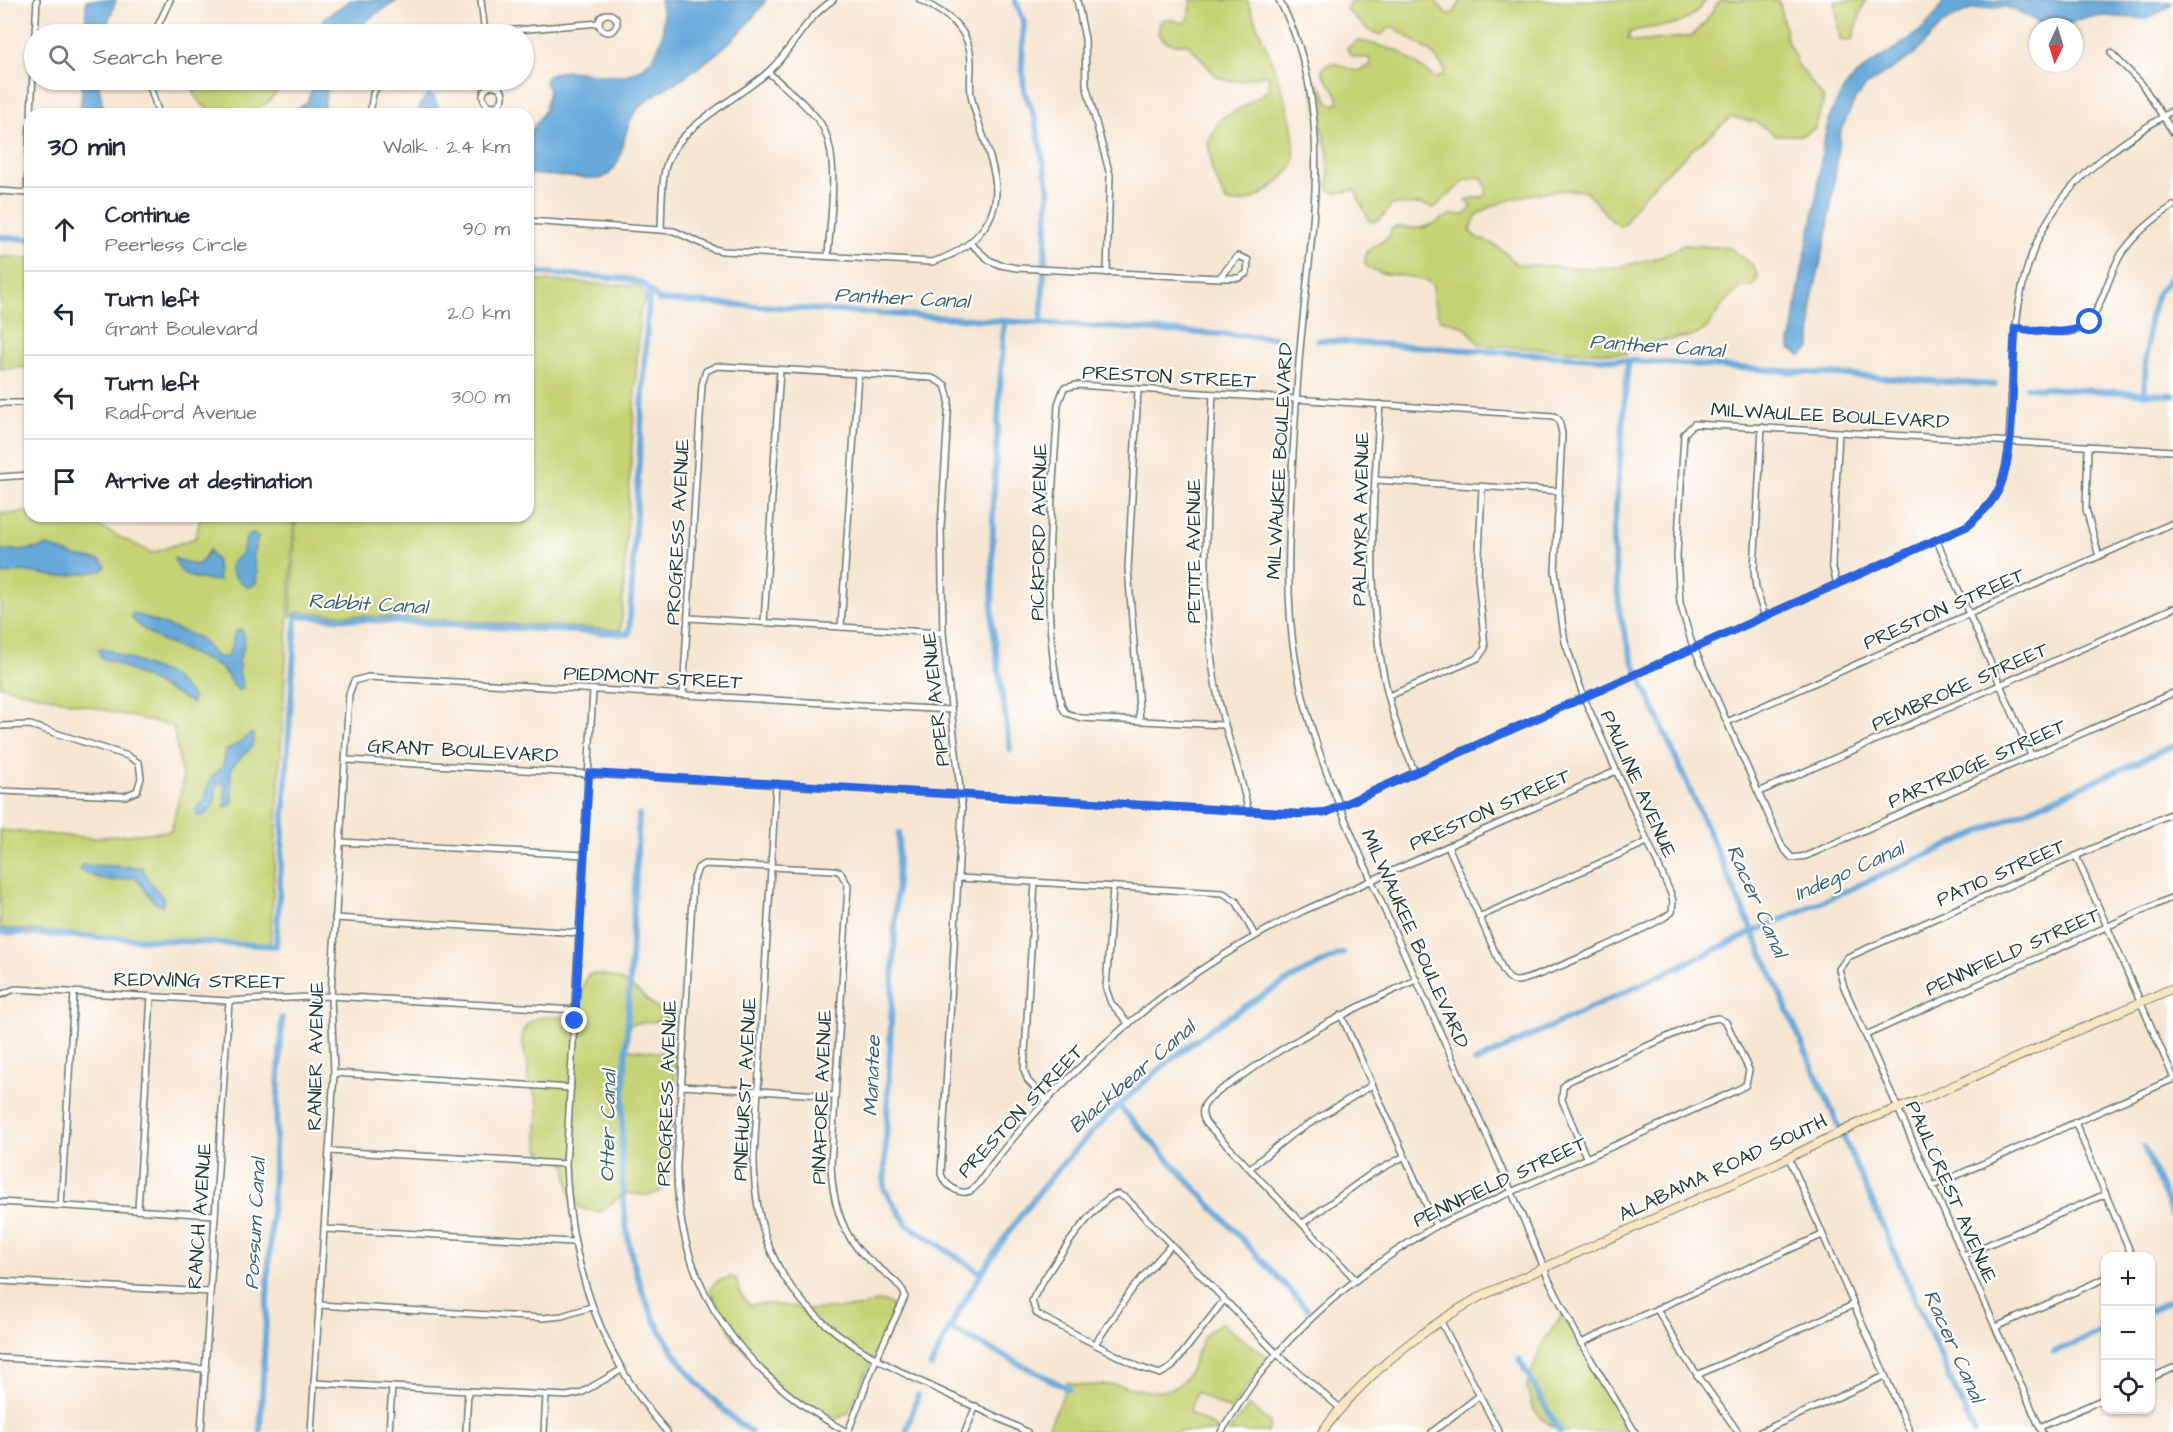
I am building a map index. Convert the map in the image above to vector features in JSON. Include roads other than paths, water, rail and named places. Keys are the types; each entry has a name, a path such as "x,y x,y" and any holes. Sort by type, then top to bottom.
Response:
{"street":[{"path":"36,24 38,0"},
{"path":"159,24 170,0"},
{"path":"481,0 484,24"},
{"path":"661,229 665,171 678,142 768,72 782,58 804,24 833,0"},
{"path":"534,221 674,231 713,249 932,262 971,244 991,214 996,187 971,98 970,49 955,21 920,0"},
{"path":"1077,0 1086,39 1086,85 1110,175 1107,273"},
{"name":"MILWAUKEE BOULEVARD","path":"1279,0 1301,51 1312,92 1316,138 1312,228 1297,399 1288,540 1290,620 1306,712 1339,806 1544,1267 1581,1343 1635,1432"},
{"path":"534,29 599,23"},
{"path":"2111,53 2141,83 2173,132"},
{"path":"768,72 821,124 829,143 832,161 828,256"},
{"path":"31,108 32,90"},
{"path":"151,90 157,108"},
{"path":"371,108 375,90"},
{"name":"GRANT BOULEVARD","path":"346,760 1321,814 1967,526 1990,503 2004,473 2009,441 2015,328 2027,268 2037,242 2055,209 2075,183 2105,155 2173,110"},
{"path":"0,191 24,193"},
{"path":"2015,328 2063,331 2083,327 2095,316 2106,283 2126,248 2144,226 2173,206"},
{"path":"971,244 1000,265 1107,273 1219,278 1239,278 1247,273 1248,260 1238,256 1219,278"},
{"name":"PROGRESS AVENUE","path":"683,694 702,384 706,371 717,366 780,370"},
{"path":"764,622 780,370 858,374 841,627"},
{"name":"PIPER AVENUE","path":"858,374 932,378 945,385 949,399 941,527 943,633 961,794 959,878 941,1165 943,1180 951,1187"},
{"name":"PRESTON STREET","path":"1064,388 1077,385 1546,414 1559,420"},
{"name":"PICKFORD AVENUE","path":"1064,388 1058,404 1050,573 1059,693 1066,713 1081,718 1140,720"},
{"path":"1138,390 1128,568 1140,720 1223,725"},
{"name":"PETITE AVENUE","path":"1213,394 1205,576 1210,652 1223,725 1248,810"},
{"path":"0,403 24,403"},
{"name":"PALMYRA AVENUE","path":"1380,404 1375,480 1372,599 1378,646 1389,696 1415,772"},
{"name":"PAULINE AVENUE","path":"1479,917 1503,970 1510,980 1516,982 1618,940 1672,912 1673,901 1584,698 1565,642 1555,571 1562,434 1559,420"},
{"name":"MILWAULEE BOULEVARD","path":"1779,839 1694,649 1683,618 1677,581 1684,434 1694,424 2009,441"},
{"path":"1762,427 1754,570 1756,588 1765,617"},
{"path":"1837,585 1832,564 1839,432"},
{"path":"2009,441 2173,451"},
{"path":"2088,446 2086,509 2099,556"},
{"path":"0,477 24,475"},
{"path":"1375,480 1559,491"},
{"path":"1389,696 1478,658 1485,648 1478,576 1482,487"},
{"name":"PRESTON STREET","path":"1727,722 2173,523"},
{"path":"1937,541 2031,755"},
{"name":"PEMBROKE STREET","path":"1759,792 2173,608"},
{"path":"688,618 943,633"},
{"name":"PIEDMONT STREET","path":"354,681 368,677 951,710"},
{"name":"RANIER AVENUE","path":"311,1432 334,1073 331,996 335,918 349,694 354,681"},
{"path":"593,690 566,1164 573,1242 591,1306 621,1370 666,1432"},
{"name":"PARTRIDGE STREET","path":"1779,839 1786,853 1792,858 1806,856 2173,693"},
{"path":"0,726 30,724 128,756 139,763 141,778 137,791 125,796 0,790"},
{"name":"PRESTON STREET","path":"951,1187 970,1191 1047,1101 1129,1023 1194,975 1255,936 1371,880 1616,771"},
{"name":"PINEHURST AVENUE","path":"776,784 754,1157 755,1195 760,1222 771,1253 792,1289 814,1315 843,1339 876,1359 1027,1432"},
{"name":"PATIO STREET","path":"1842,962 1848,957 2173,813"},
{"path":"340,842 584,855"},
{"path":"1448,846 1479,917 1647,842"},
{"path":"1933,1186 2173,1078 2076,856"},
{"name":"PROGRESS AVENUE","path":"771,866 710,863 698,868 693,882 677,1166 678,1202 685,1241 702,1287 728,1333 758,1369 788,1395 847,1432"},
{"name":"PINAFORE AVENUE","path":"771,866 834,870 845,878 848,891 831,1180 838,1213 857,1248 905,1291 902,1306 876,1359"},
{"path":"959,878 1223,893 1236,901 1255,936"},
{"path":"1035,882 1024,1070 1028,1081 1047,1101"},
{"path":"1113,887 1106,990 1111,1003 1129,1023"},
{"name":"PENNFIELD STREET","path":"1866,1035 2173,897"},
{"path":"335,918 580,933"},
{"name":"PAULCREST AVENUE","path":"1842,962 1840,976 2041,1430"},
{"path":"1355,1279 1206,1123 1202,1112 1205,1104 1251,1069 1341,1015 1416,980"},
{"name":"ALABAMA ROAD SOUTH","path":"1322,1432 1340,1408 1397,1352 1440,1320 1481,1296 1789,1158 1853,1126 1898,1109 2173,988"},
{"name":"REDWING STREET","path":"1,993 15,989 229,1001 331,996 575,1010"},
{"path":"61,1206 74,993"},
{"path":"138,1210 151,997"},
{"name":"RANCH AVENUE","path":"201,1432 229,1001"},
{"path":"1341,1015 1436,1226"},
{"name":"PENNFIELD STREET","path":"1221,1432 1257,1378 1277,1354 1355,1279 1436,1226 1746,1085 1749,1079 1746,1063 1730,1027 1718,1018 1697,1023 1569,1081 1561,1093 1586,1157"},
{"path":"334,1073 571,1088"},
{"path":"1250,1168 1291,1135 1372,1085"},
{"path":"682,1086 835,1096"},
{"path":"2075,1122 2130,1252"},
{"path":"329,1151 566,1164"},
{"path":"1303,1223 1368,1176 1403,1156"},
{"path":"1789,1158 1910,1432"},
{"path":"1224,1300 1172,1367 1160,1374 1139,1367 1044,1318 1033,1307 1035,1295 1075,1237 1105,1200 1119,1194 1127,1199 1277,1354 1340,1408"},
{"path":"1964,1256 2106,1194"},
{"path":"0,1203 215,1215"},
{"path":"324,1229 573,1242"},
{"path":"1581,1343 1822,1235"},
{"path":"1095,1344 1133,1288 1171,1245"},
{"path":"1996,1327 2101,1280"},
{"path":"0,1281 210,1292"},
{"path":"320,1305 543,1318 562,1316 591,1306"},
{"path":"1697,1375 1853,1305"},
{"path":"1657,1309 1697,1375 1738,1432"},
{"path":"1440,1320 1499,1432"},
{"path":"0,1358 206,1369"},
{"path":"847,1432 876,1359"},
{"path":"2155,1376 2173,1368"},
{"path":"314,1383 546,1396 574,1395 621,1370"},
{"path":"1760,1432 1885,1376"},
{"path":"389,1432 392,1387"},
{"path":"466,1432 468,1391"},
{"path":"544,1432 546,1396"},
{"path":"1432,1432 1479,1396"},
{"path":"2041,1430 2101,1400"},
{"path":"965,1432 976,1406"}],"water":[{"path":"86,0 116,0 108,24 85,24"},
{"path":"351,0 398,0 364,24 323,24 322,19"},
{"path":"660,0 766,0 739,33 717,53 650,98 639,108 629,122 618,160 608,175 599,179 534,174 534,127 545,110 549,90 545,82 547,77 558,72 571,71 616,76 630,74 643,67 655,54 661,41 663,14"},
{"path":"1944,0 2173,2 2166,9 2147,19 2106,16 2031,18 2006,7 1972,9 1945,22 1912,56 1867,85 1856,98 1841,130 1827,234 1812,299 1811,348 1801,356 1790,349 1790,342 1824,141 1830,118 1839,97 1850,82 1863,70 1922,29"},
{"path":"82,90 100,90 103,108 81,108"},
{"path":"312,90 327,90 323,108 298,108 307,102"},
{"path":"430,94 434,97 439,108 419,108 423,99"},
{"path":"252,534 258,537 253,556 257,573 256,583 249,588 234,576 230,565 242,552 247,536"},
{"path":"48,546 75,556 100,560 106,566 102,571 58,577 23,571 1,575 0,550 27,550"},
{"path":"209,550 217,562 219,581 191,577 181,571 174,558 194,565 201,563"},
{"path":"133,613 200,638 216,657 228,657 235,632 241,629 245,639 239,663 243,688 239,691 225,672 209,661 147,632 131,616"},
{"path":"103,648 172,676 193,697 192,703 116,663 101,658 98,649"},
{"path":"249,734 254,734 253,744 231,771 232,805 225,807 225,784 217,783 214,805 204,816 197,816 196,809 205,798 210,779 223,766 226,750"},
{"path":"82,865 142,867 149,881 164,899 163,906 155,903 135,877 121,880 100,878 80,870"}],"waterway":[{"path":"1015,0 1024,21 1022,63 1024,91 1035,118 1049,190 1041,323"},
{"name":"Panther Canal","path":"0,237 24,239"},
{"name":"Panther Canal","path":"534,272 627,279 642,283 659,300 1281,338"},
{"path":"2144,393 2149,321 2158,293 2173,275"},
{"name":"Rabbit Canal","path":"0,932 276,946 296,616 629,634 649,290"},
{"path":"1004,321 993,504 992,623 1010,749"},
{"name":"Panther Canal","path":"1318,340 1995,385"},
{"name":"Racer Canal","path":"1628,361 1613,543 1620,615 1632,659 1974,1432"},
{"name":"Panther Canal","path":"2027,387 2173,395"},
{"name":"Indego Canal","path":"1475,1062 1753,932 2173,746"},
{"name":"Otter Canal","path":"639,815 622,1127 625,1217 633,1261 647,1303 668,1344 698,1383 751,1432"},
{"name":"Manatee","path":"899,833 884,1189 907,1224 981,1273"},
{"name":"Blackbear Canal","path":"931,1366 965,1300 1005,1237 1050,1178 1101,1123 1155,1073 1214,1027 1277,987 1343,953"},
{"name":"Possum Canal","path":"260,1432 282,1018"},
{"path":"1119,1106 1307,1309"},
{"path":"2144,1147 2173,1217"},
{"path":"2155,1308 2173,1300"},
{"path":"949,1328 1069,1389"},
{"path":"2054,1352 2101,1332"},
{"path":"1519,1359 1560,1432"},
{"name":"Blackbear Canal","path":"906,1432 918,1395"}]}
